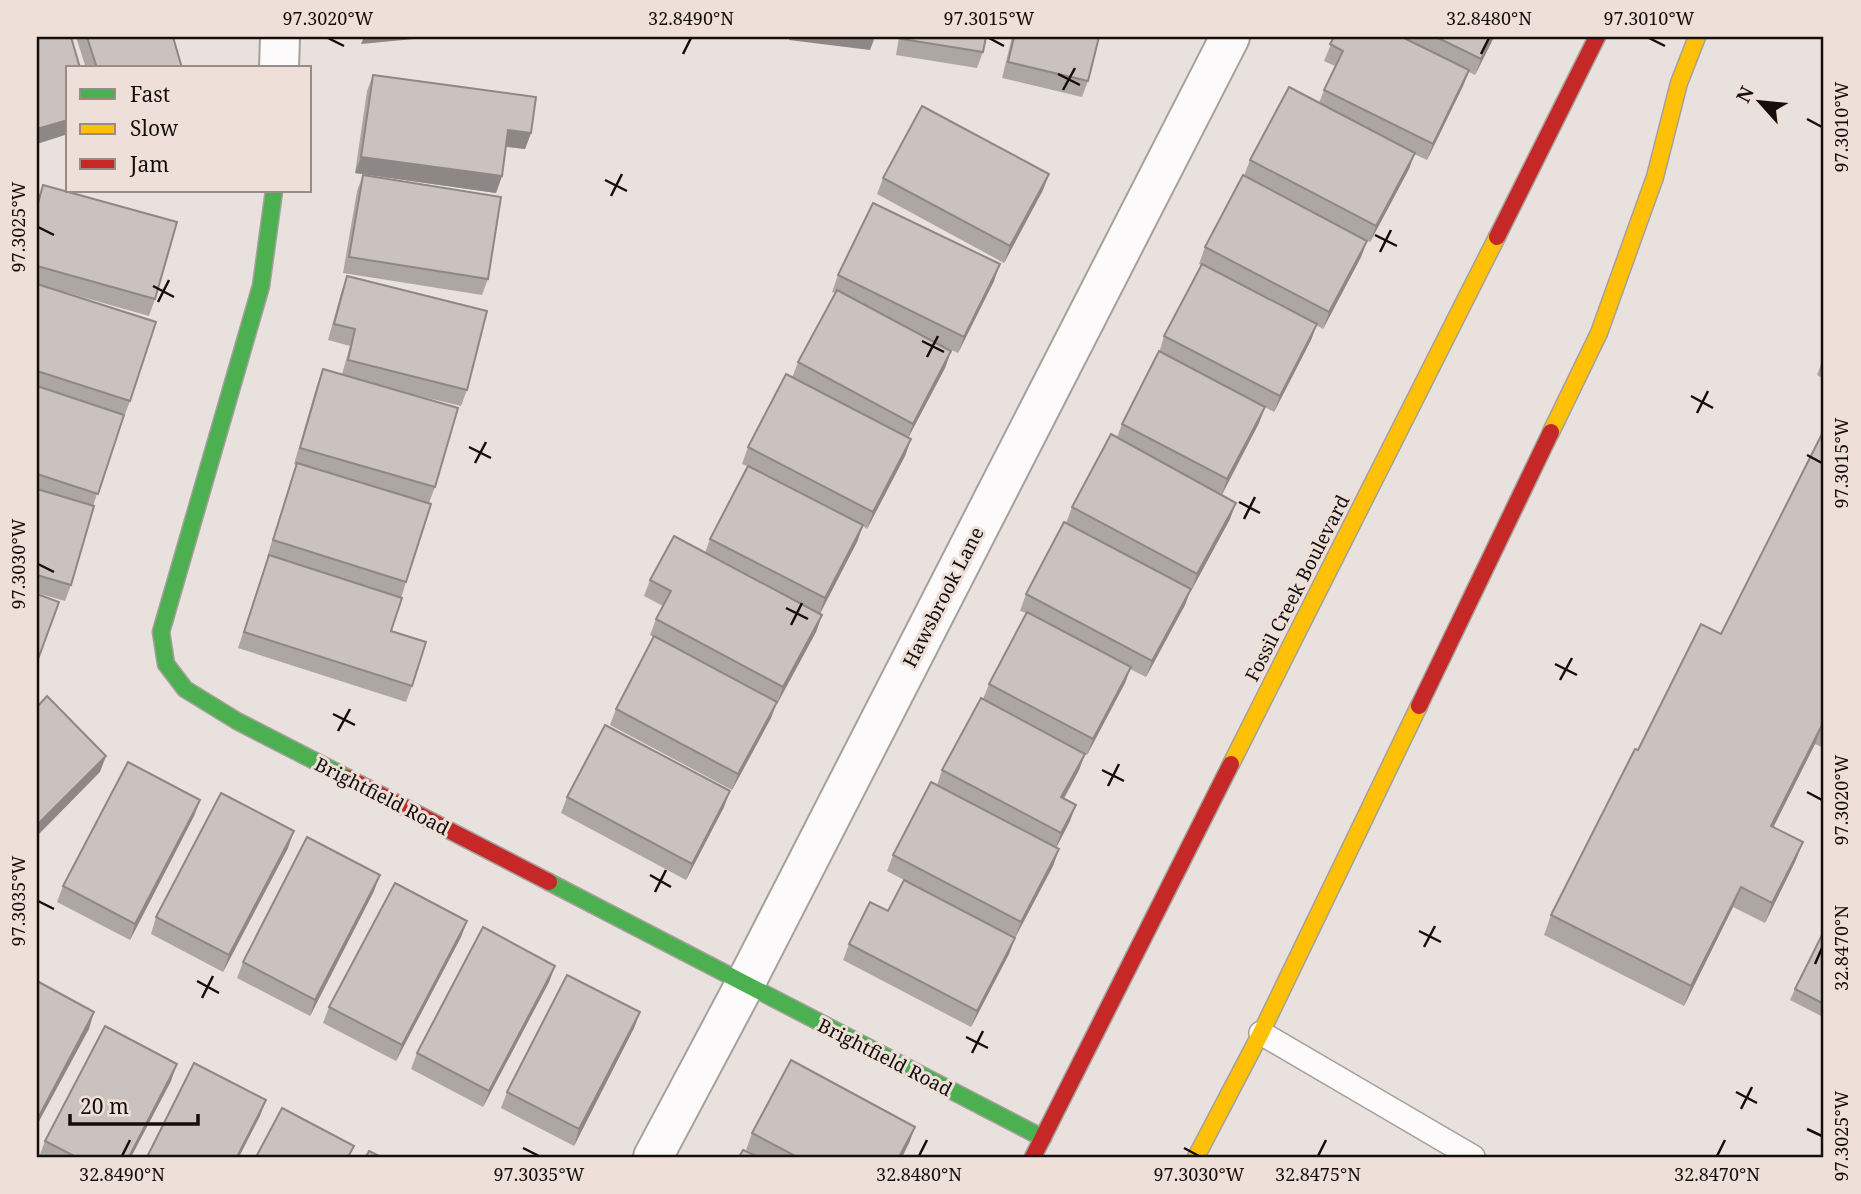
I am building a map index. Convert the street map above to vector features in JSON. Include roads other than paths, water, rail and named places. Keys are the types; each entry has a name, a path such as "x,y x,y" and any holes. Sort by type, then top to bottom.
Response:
{"main road":[{"name":"Fossil Creek Boulevard","path":"1033,1157 1597,37"},
{"path":"1196,1157 1261,1033 1599,333 1655,177 1679,83 1697,37"},
{"name":"Brightfield Road","path":"274,192 261,286 161,632 166,664 185,689 237,721 1043,1138"}],"street":[{"path":"279,66 280,37"},
{"name":"Hawsbrook Lane","path":"653,1157 745,984 1230,37"}],"lane":[{"path":"1261,1033 1473,1157"}]}
